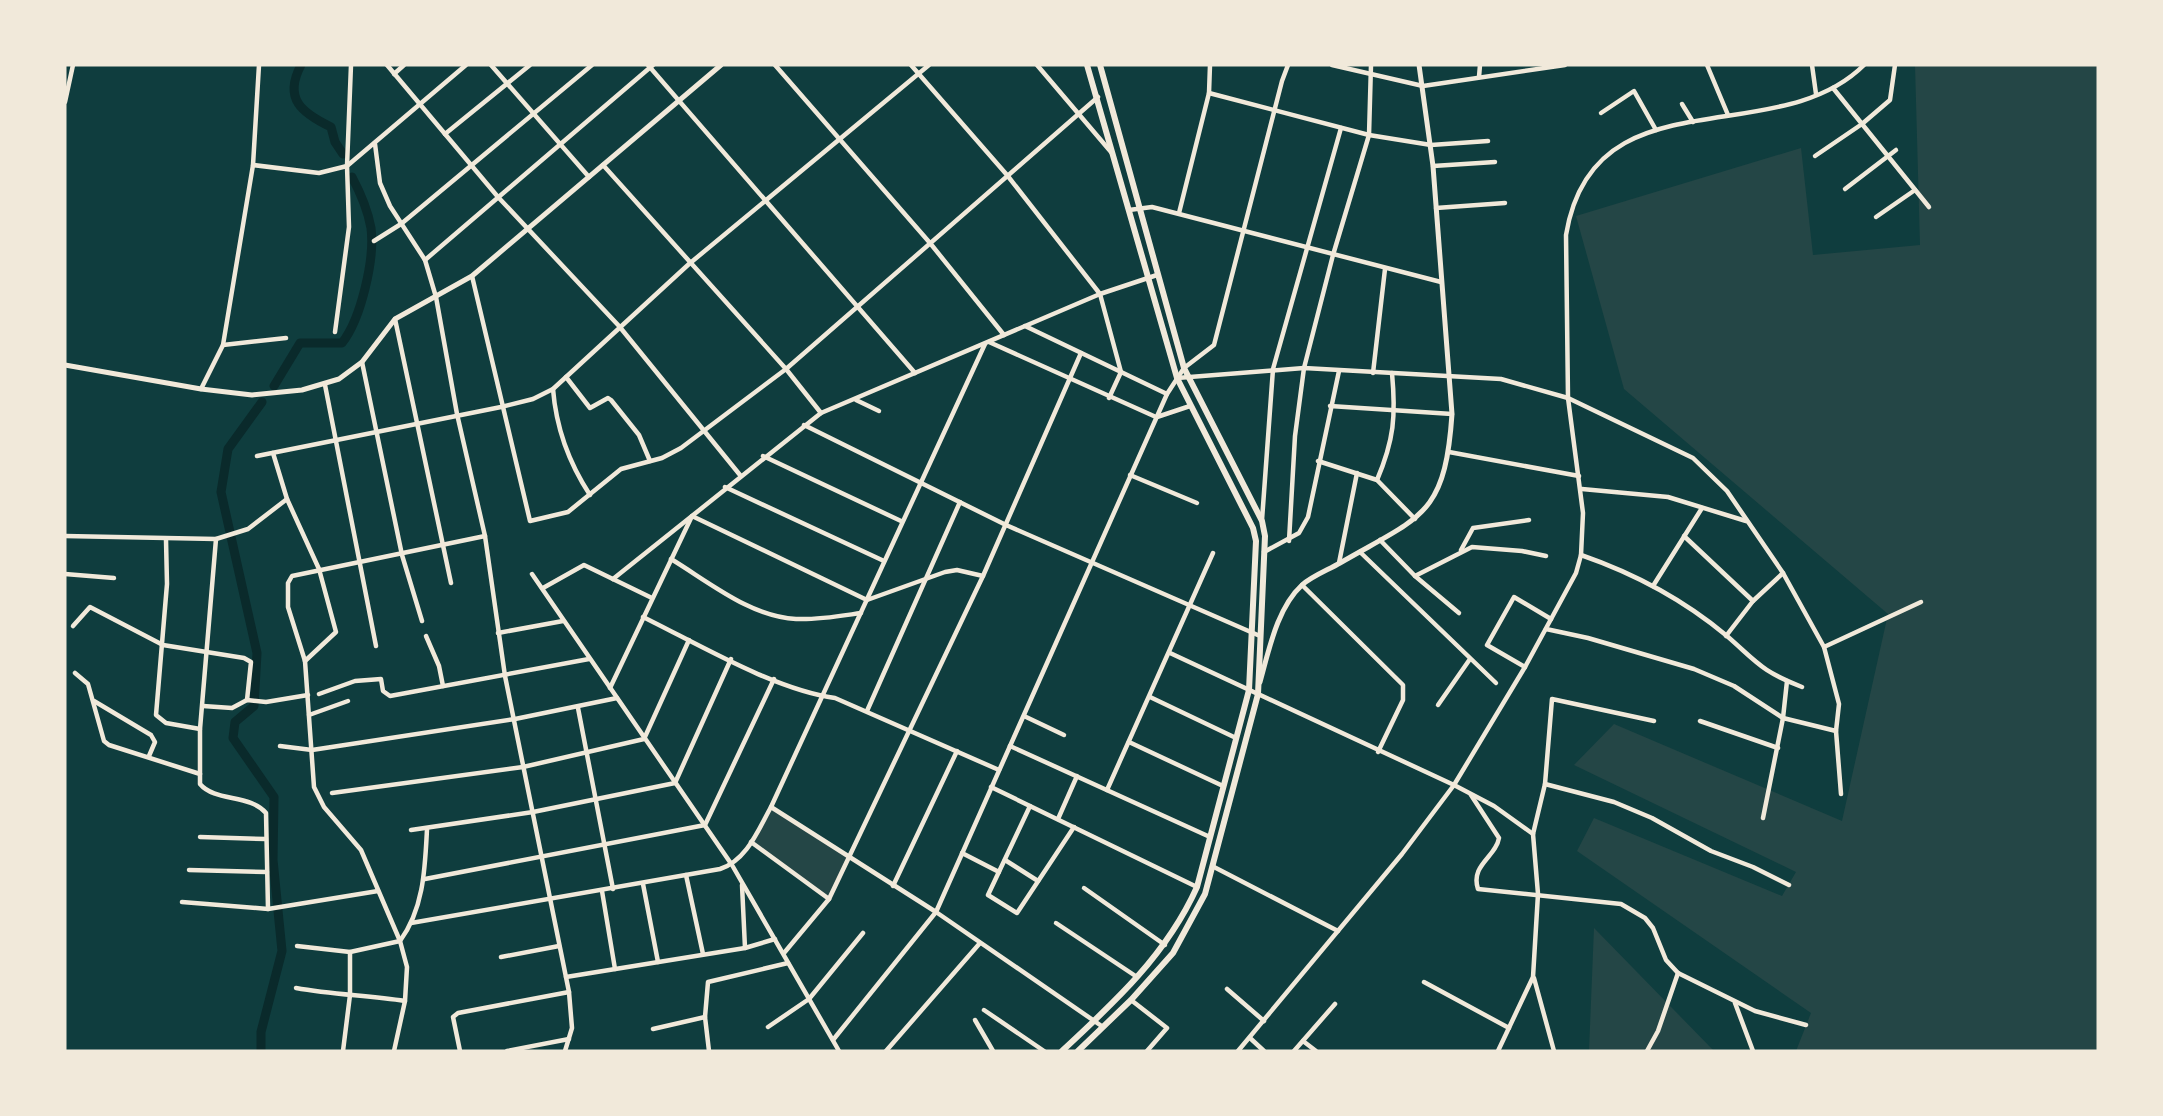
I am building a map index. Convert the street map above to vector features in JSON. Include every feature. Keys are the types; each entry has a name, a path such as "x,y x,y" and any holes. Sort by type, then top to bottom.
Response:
{"main road":[{"path":"1062,1051 1138,977 1166,945 1184,918 1198,887 1249,690 1256,541 1253,528 1177,378 1146,278 1087,65"},
{"path":"1078,1051 1104,1028 1173,953 1200,908 1214,867 1258,694 1264,552 1262,521 1184,368 1100,65"}],"street":[{"path":"65,102 73,65"},
{"path":"201,389 223,345 253,165 260,65"},
{"path":"335,332 349,227 347,166 351,65"},
{"path":"387,65 498,197 619,326 740,475"},
{"path":"394,74 404,65"},
{"path":"253,165 319,173 347,166 466,65"},
{"path":"491,65 589,177"},
{"path":"445,134 530,65"},
{"path":"374,241 401,225 592,65"},
{"path":"65,365 201,389 252,395 325,384 339,379 362,362 395,319 406,310 436,297 472,276 721,65"},
{"path":"775,65 930,243 1004,335"},
{"path":"911,65 1007,175 1100,294 1121,372 1109,398"},
{"path":"257,456 501,407 533,399 553,390 689,264 929,65"},
{"path":"1037,65 1113,155"},
{"path":"1179,214 1209,93 1210,65"},
{"path":"833,1040 936,912 1167,394 1184,368 1209,351 1218,336 1242,229 1289,65"},
{"path":"1332,65 1423,86 1565,65"},
{"path":"1289,541 1295,436 1304,368 1333,255 1369,135 1371,65"},
{"path":"1259,685 1282,616 1303,584 1416,520 1432,501 1449,452 1452,414 1433,166 1419,65"},
{"path":"1479,77 1480,65"},
{"path":"1707,65 1728,115"},
{"path":"1812,65 1816,94"},
{"path":"1238,1051 1338,932 1454,785 1569,589 1581,555 1582,489 1568,398 1566,235 1570,209 1579,186 1609,152 1656,130 1793,102 1833,88 1864,65"},
{"path":"1815,156 1862,124 1890,100 1895,65"},
{"path":"425,260 651,66 765,202 915,373"},
{"path":"1833,88 1929,207"},
{"path":"1601,113 1634,91 1656,130"},
{"path":"1209,93 1275,108 1369,135 1431,145 1488,141"},
{"path":"472,276 478,290 501,407 530,521 568,512 590,495 602,481 621,469 681,448 786,369 1098,97"},
{"path":"1682,104 1693,122"},
{"path":"1262,521 1273,369 1305,247 1341,128"},
{"path":"375,144 380,183 401,225 425,260 436,297 457,414 485,536 505,676 569,992 570,1039 565,1051"},
{"path":"1844,189 1896,150"},
{"path":"1433,166 1495,162"},
{"path":"603,165 786,369 821,413"},
{"path":"1876,217 1916,190"},
{"path":"1436,208 1505,203"},
{"path":"1129,210 1152,207 1441,282"},
{"path":"1373,373 1385,268"},
{"path":"613,579 763,456 821,413 1100,294 1157,275"},
{"path":"395,319 451,583"},
{"path":"1025,326 1167,394"},
{"path":"223,345 286,338"},
{"path":"987,343 1156,417 1190,406"},
{"path":"411,923 550,901 732,865 751,842 771,807 919,482 987,343"},
{"path":"784,953 829,899 850,857 983,576 1081,354"},
{"path":"362,362 402,555 422,621"},
{"path":"1177,378 1304,368 1373,373 1449,374 1511,381 1568,398 1693,458 1711,472 1747,521 1783,573 1824,647 1839,704 1836,731 1841,794"},
{"path":"1264,552 1289,541 1299,533 1308,517 1339,371"},
{"path":"1377,480 1388,452 1396,411 1392,373"},
{"path":"566,377 590,408 608,398 611,400 639,435 650,461"},
{"path":"325,384 362,563 376,646"},
{"path":"553,390 556,418 579,478 590,495"},
{"path":"856,400 879,411"},
{"path":"1330,406 1452,414"},
{"path":"804,425 1006,525 1260,636"},
{"path":"1449,452 1580,476"},
{"path":"273,453 287,499 319,569 336,632 305,661"},
{"path":"763,456 901,521"},
{"path":"1318,461 1377,480 1416,520"},
{"path":"1339,563 1357,473"},
{"path":"1130,475 1197,503"},
{"path":"725,487 884,561"},
{"path":"1582,489 1641,492 1747,521"},
{"path":"65,536 216,539 248,529 287,499"},
{"path":"867,711 960,502"},
{"path":"1653,586 1702,508"},
{"path":"692,516 867,600 957,570 983,576"},
{"path":"610,688 692,516"},
{"path":"1461,550 1473,528 1529,520"},
{"path":"394,1051 405,1001 407,967 400,941 361,850 317,797 305,661 288,607 289,578 319,569 444,547 485,536"},
{"path":"1685,536 1753,601"},
{"path":"216,539 209,651 200,729 200,774 202,787 258,806 266,813 271,909"},
{"path":"166,540 163,646 156,715 174,725 200,729"},
{"path":"1380,540 1415,576 1459,612"},
{"path":"1415,576 1461,550 1472,547 1502,548 1546,556"},
{"path":"1360,552 1496,683"},
{"path":"1107,790 1213,553"},
{"path":"1581,555 1632,574 1653,586 1726,636 1757,666 1802,687"},
{"path":"671,559 735,598 777,617 797,620 861,613"},
{"path":"543,588 584,565 652,598"},
{"path":"1726,636 1753,601 1783,573"},
{"path":"65,574 114,578"},
{"path":"531,574 732,865 839,1051"},
{"path":"1303,584 1400,681 1404,690 1378,752"},
{"path":"1525,667 1487,645 1514,597 1552,619"},
{"path":"1824,647 1921,602"},
{"path":"73,626 87,607 163,646 244,657 251,663 250,700"},
{"path":"643,617 774,679 809,694 867,711 999,770"},
{"path":"498,633 563,621"},
{"path":"1546,629 1599,641 1694,669 1734,686 1783,718 1836,731"},
{"path":"426,636 439,666 443,686"},
{"path":"645,739 689,640"},
{"path":"1170,653 1378,752 1454,785 1494,806 1533,834"},
{"path":"319,694 355,681 381,679 383,691 390,696 589,659"},
{"path":"675,783 731,659"},
{"path":"1438,705 1470,659"},
{"path":"75,673 88,684 104,741 109,745 200,774"},
{"path":"705,825 774,679"},
{"path":"1763,818 1778,748 1787,681"},
{"path":"203,705 232,708 250,700 266,702 308,695"},
{"path":"1150,697 1236,737"},
{"path":"280,746 312,750 515,719 579,708 617,698"},
{"path":"1554,1051 1534,977 1538,894 1533,834 1545,784 1552,699 1654,721"},
{"path":"93,701 150,735 155,742 149,756"},
{"path":"309,715 348,701"},
{"path":"579,708 613,889"},
{"path":"1024,716 1064,736"},
{"path":"1700,721 1778,748"},
{"path":"332,793 523,767 645,739"},
{"path":"1129,742 1223,786"},
{"path":"1010,746 1210,837"},
{"path":"893,886 957,751"},
{"path":"1058,819 1077,776"},
{"path":"411,830 533,812 675,783"},
{"path":"1545,784 1627,807 1689,837 1710,851 1753,867 1789,886"},
{"path":"991,787 1198,887"},
{"path":"1471,795 1499,838 1497,846 1481,864 1475,881 1478,889 1484,892 1604,901 1636,911 1653,928 1666,960 1678,973 1735,1002 1806,1025"},
{"path":"1030,806 988,895 1017,913 1074,827"},
{"path":"771,807 936,912 1104,1028"},
{"path":"425,879 705,825"},
{"path":"297,946 351,952 400,941 411,923 425,879 427,829"},
{"path":"200,837 266,839"},
{"path":"751,842 829,899"},
{"path":"962,853 999,872"},
{"path":"1005,860 1038,881"},
{"path":"1214,867 1338,932"},
{"path":"189,870 267,872"},
{"path":"686,876 703,954"},
{"path":"643,884 658,962"},
{"path":"742,884 745,948"},
{"path":"1084,888 1166,945"},
{"path":"182,902 271,909 378,891"},
{"path":"602,891 614,969"},
{"path":"1056,923 1138,977"},
{"path":"768,1027 808,999 863,933"},
{"path":"566,976 745,948 775,939"},
{"path":"886,1051 980,943"},
{"path":"501,957 559,946"},
{"path":"342,1051 350,995 351,952"},
{"path":"709,1051 705,1017 708,982 789,963"},
{"path":"1647,1051 1658,1031 1678,973"},
{"path":"1498,1051 1534,977"},
{"path":"1424,982 1509,1028"},
{"path":"296,988 343,997 350,995 405,1001"},
{"path":"1227,989 1264,1021"},
{"path":"460,1051 453,1017 458,1013 569,992"},
{"path":"1131,1000 1167,1028 1147,1051"},
{"path":"1735,1002 1753,1051"},
{"path":"1294,1051 1335,1004"},
{"path":"984,1010 1044,1051"},
{"path":"653,1029 705,1017"},
{"path":"975,1020 993,1051"},
{"path":"1250,1038 1264,1051"},
{"path":"507,1051 570,1039"},
{"path":"1303,1041 1316,1051"}],"shaded area":[{"path":"1915,65 2098,65 2098,1051 1796,1051 1811,1013 1577,851 1594,818 1782,896 1796,872 1574,765 1614,724 1842,821 1888,614 1624,389 1576,216 1801,148 1813,255 1920,245"},
{"path":"771,807 850,857 829,899 751,842"},
{"path":"1594,928 1714,1051 1589,1051"}],"waterway":[{"path":"301,65 294,87 298,104 331,127 335,142 343,154"},
{"path":"274,386 300,343 342,343 361,304 369,272 372,241 368,215 352,177"},
{"path":"261,1051 261,1032 282,951 273,860 274,797 233,738 235,722 254,706 257,653 221,492 228,449 262,402"}]}
